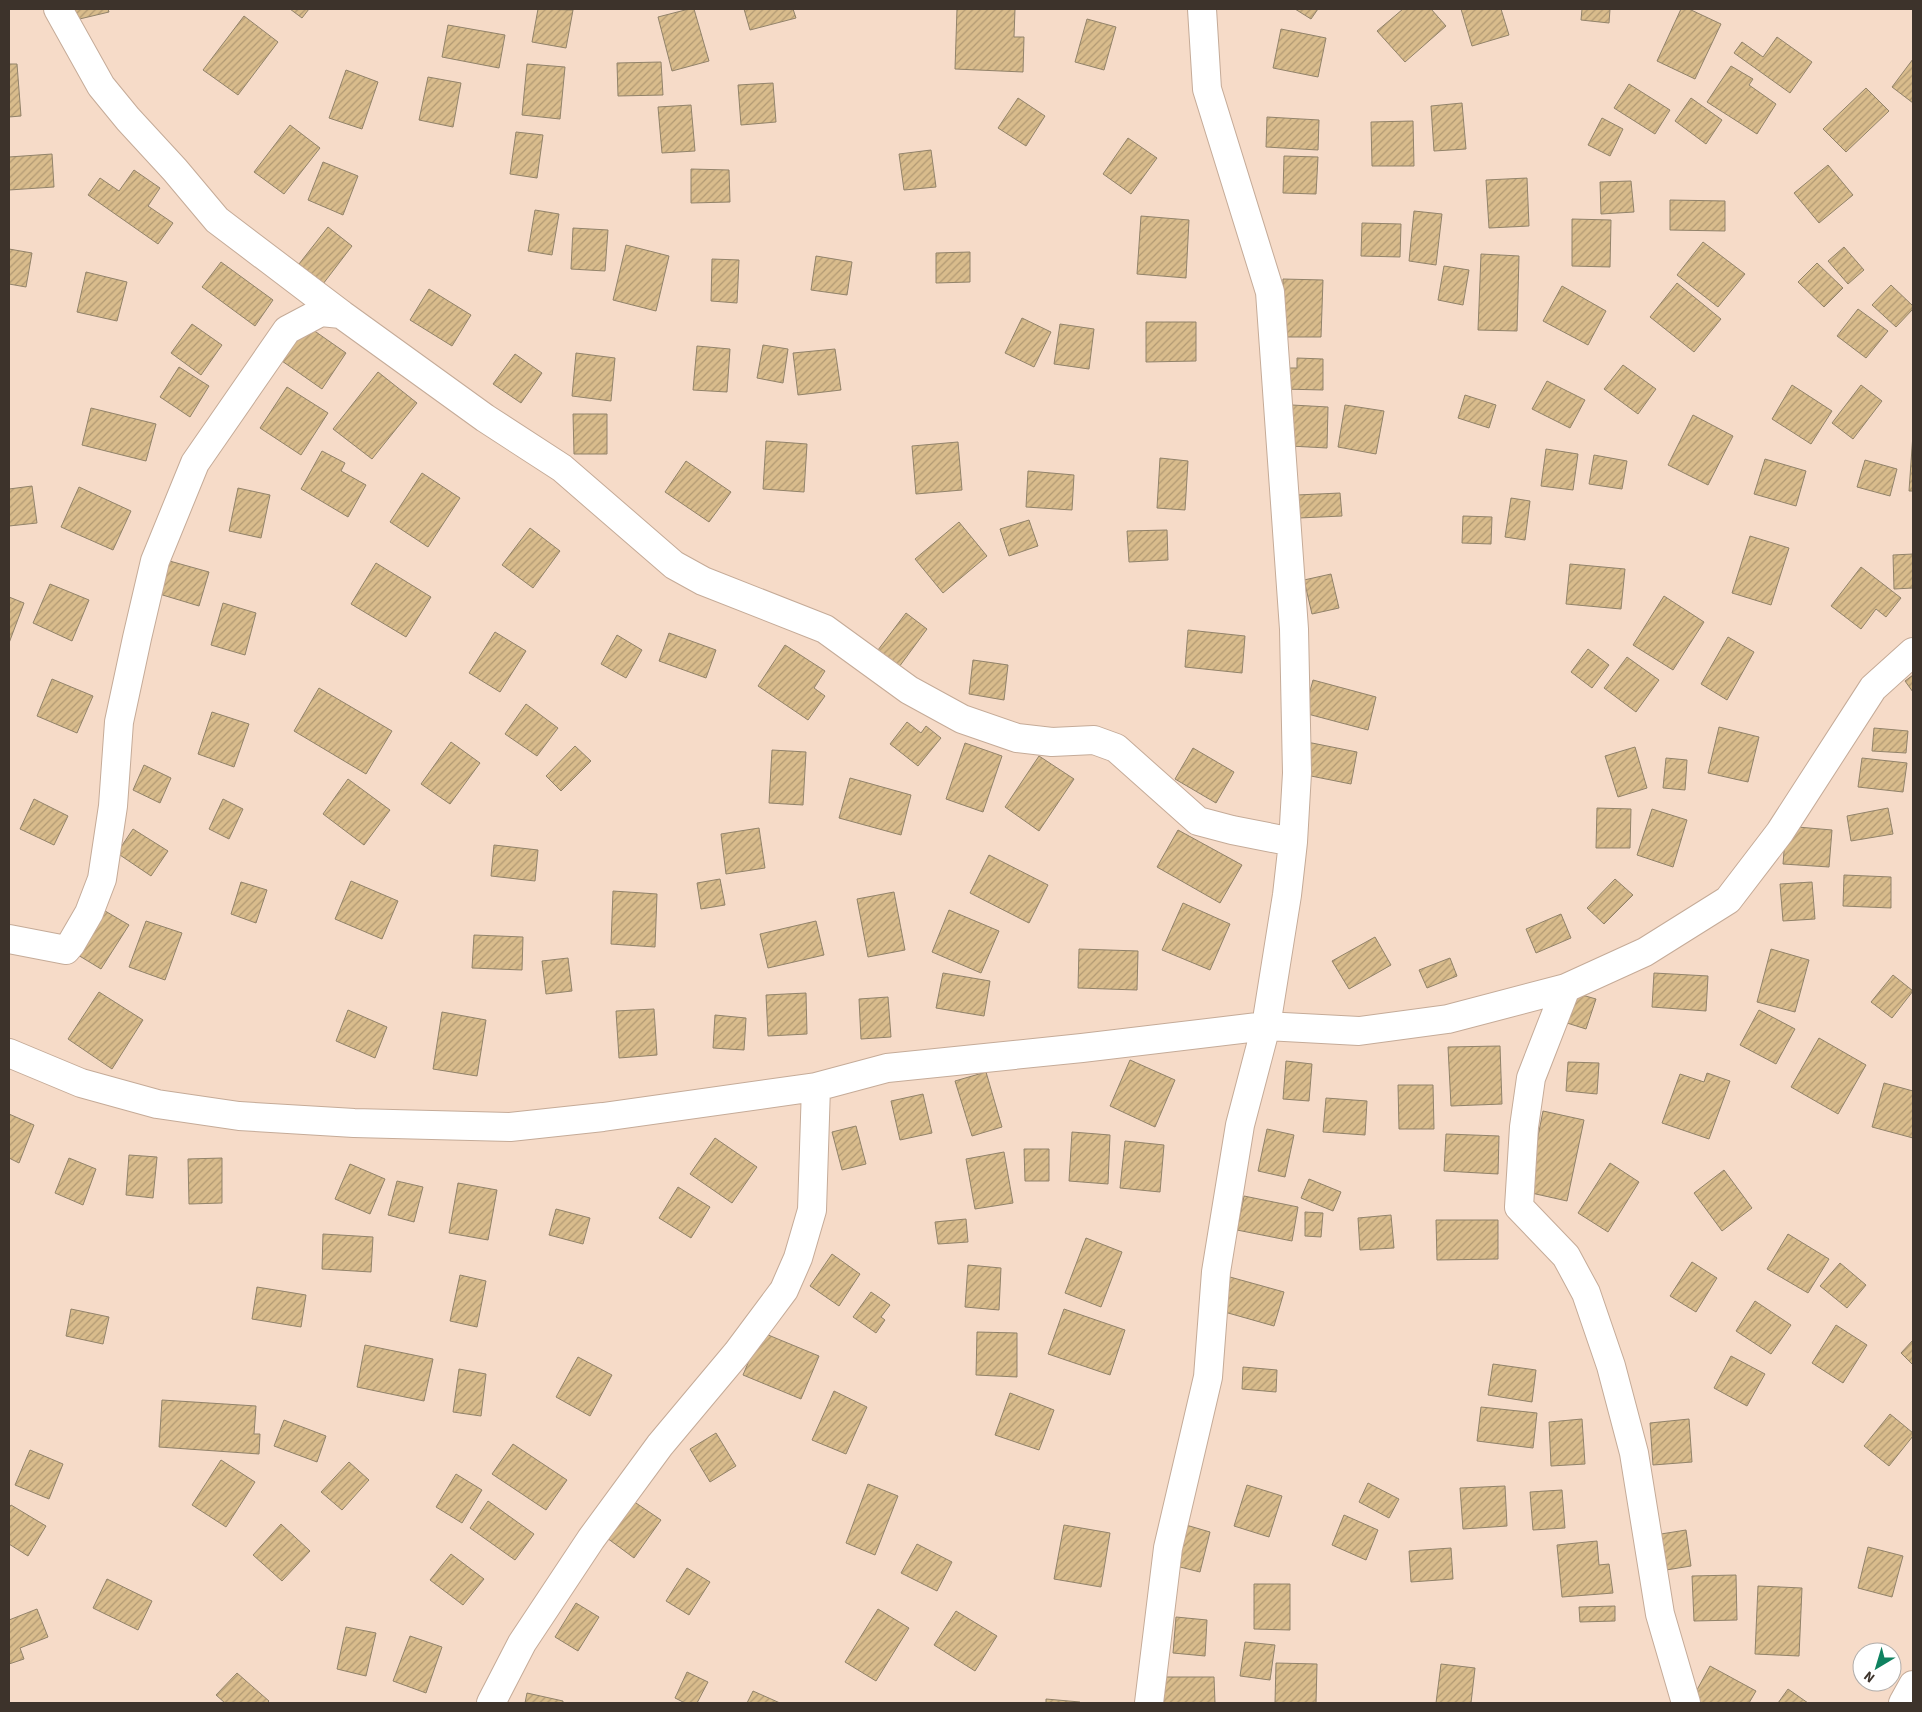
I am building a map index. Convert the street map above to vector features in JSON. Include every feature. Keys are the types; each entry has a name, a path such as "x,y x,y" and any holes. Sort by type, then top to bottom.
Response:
{"street":[{"path":"58,9 101,86 217,220 341,314 484,418 562,468 674,565 703,581 825,630 910,690 962,719 1017,738 1052,742 1094,740 1116,748 1198,821 1293,842"},
{"path":"1149,1703 1168,1548 1208,1377 1216,1272 1240,1126 1266,1026 1287,895 1293,842 1297,773 1294,628 1270,292 1208,89 1202,9"},
{"path":"9,939 66,950 89,913 96,896 102,878 113,806 119,722 148,590 155,561 195,463 287,330 321,312 341,314"},
{"path":"9,1052 81,1083 157,1104 239,1116 354,1123 510,1127 603,1117 816,1087 888,1068 1082,1048 1266,1026 1359,1031 1448,1020 1566,988 1645,952 1728,900 1780,832 1874,688 1913,652"},
{"path":"1566,988 1531,1078 1524,1127 1520,1207 1566,1256 1586,1293 1596,1321 1611,1366 1634,1453 1660,1614 1686,1703"},
{"path":"491,1703 522,1643 591,1539 660,1445 737,1353 784,1290 798,1258 812,1210 816,1087"},
{"path":"1903,1703 1913,1685"}],"building":[{"path":"68,9 108,9 109,12 71,21"},
{"path":"290,9 309,9 302,18"},
{"path":"538,9 573,10 566,48 532,42"},
{"path":"694,9 709,61 672,71 658,17"},
{"path":"744,9 793,9 796,18 750,30"},
{"path":"957,9 1015,9 1014,37 1024,37 1023,72 955,69"},
{"path":"1295,9 1318,9 1311,19"},
{"path":"1403,9 1431,9 1446,26 1405,62 1377,31"},
{"path":"1461,9 1501,9 1509,35 1472,46"},
{"path":"1582,9 1610,9 1609,23 1581,20"},
{"path":"1681,9 1689,9 1721,24 1695,79 1657,61"},
{"path":"244,16 278,42 238,95 203,70"},
{"path":"1087,19 1116,27 1104,70 1075,62"},
{"path":"448,25 505,35 499,68 442,57"},
{"path":"1281,29 1326,38 1318,77 1273,68"},
{"path":"1777,37 1812,62 1790,93 1734,53 1742,42 1763,57"},
{"path":"1913,59 1913,103 1892,87"},
{"path":"661,62 663,95 618,96 617,63"},
{"path":"9,64 17,64 21,116 9,117"},
{"path":"527,64 565,67 560,119 522,115"},
{"path":"1731,66 1753,79 1749,85 1776,104 1757,134 1707,102"},
{"path":"346,70 378,82 362,129 329,118"},
{"path":"428,77 461,83 453,127 419,120"},
{"path":"773,83 776,122 741,125 738,85"},
{"path":"1629,84 1670,110 1655,134 1614,108"},
{"path":"1866,88 1889,111 1846,152 1823,129"},
{"path":"1018,98 1045,116 1026,146 998,128"},
{"path":"1691,98 1722,120 1706,144 1675,121"},
{"path":"1462,103 1466,149 1434,151 1431,106"},
{"path":"691,105 695,151 662,153 658,107"},
{"path":"1267,117 1319,120 1318,150 1266,147"},
{"path":"1602,118 1623,129 1610,156 1588,145"},
{"path":"1413,121 1414,166 1372,166 1371,122"},
{"path":"290,125 320,148 284,194 254,172"},
{"path":"516,132 543,135 537,178 510,174"},
{"path":"1128,138 1157,158 1131,194 1103,174"},
{"path":"931,150 936,187 904,190 899,154"},
{"path":"52,154 54,187 9,190 9,157"},
{"path":"1284,156 1318,157 1316,194 1283,193"},
{"path":"323,162 358,176 343,215 308,200"},
{"path":"1828,165 1853,195 1819,223 1794,193"},
{"path":"691,169 729,170 730,202 691,203"},
{"path":"134,170 160,188 148,206 173,223 158,244 88,195 100,178 119,191"},
{"path":"1527,178 1529,226 1489,228 1486,180"},
{"path":"1631,181 1634,212 1601,214 1600,182"},
{"path":"1670,200 1725,201 1725,231 1670,230"},
{"path":"535,210 559,214 552,255 528,251"},
{"path":"1414,211 1442,214 1436,265 1409,261"},
{"path":"1141,216 1189,220 1186,278 1137,274"},
{"path":"1572,219 1611,220 1610,267 1572,266"},
{"path":"1362,223 1401,224 1400,257 1361,256"},
{"path":"328,227 352,246 323,284 299,264"},
{"path":"573,228 608,230 605,271 571,269"},
{"path":"1703,242 1745,274 1718,307 1677,275"},
{"path":"626,245 669,256 656,311 613,300"},
{"path":"1844,247 1864,270 1848,284 1828,261"},
{"path":"9,249 32,253 26,287 9,284"},
{"path":"970,252 970,282 936,283 936,253"},
{"path":"1481,254 1519,256 1517,331 1478,330"},
{"path":"816,256 852,262 847,295 811,290"},
{"path":"712,259 739,260 737,303 711,301"},
{"path":"221,262 273,300 255,326 202,287"},
{"path":"1817,263 1843,288 1824,307 1798,282"},
{"path":"1444,266 1469,270 1463,305 1438,300"},
{"path":"86,272 127,282 117,321 77,312"},
{"path":"1283,279 1323,280 1321,337 1282,337"},
{"path":"1677,283 1721,319 1694,352 1650,317"},
{"path":"1891,285 1913,306 1913,309 1896,327 1872,305"},
{"path":"1562,286 1606,311 1588,345 1543,321"},
{"path":"429,289 471,315 452,346 410,320"},
{"path":"1858,309 1888,331 1866,358 1837,336"},
{"path":"1022,318 1051,332 1034,367 1005,353"},
{"path":"1146,322 1196,322 1196,361 1146,362"},
{"path":"192,324 222,345 201,375 171,353"},
{"path":"1060,324 1094,329 1089,369 1054,364"},
{"path":"306,325 346,353 322,389 282,361"},
{"path":"763,345 788,349 783,383 757,378"},
{"path":"697,346 730,349 727,392 693,390"},
{"path":"835,349 841,390 798,395 793,353"},
{"path":"576,353 615,358 611,401 572,396"},
{"path":"515,354 542,373 521,403 493,384"},
{"path":"1297,358 1323,359 1323,390 1283,389 1283,368 1297,368"},
{"path":"1623,365 1656,389 1638,414 1604,389"},
{"path":"179,367 209,386 190,417 160,397"},
{"path":"378,372 417,403 372,459 333,429"},
{"path":"1547,381 1585,400 1570,428 1532,409"},
{"path":"1792,385 1832,411 1811,444 1772,419"},
{"path":"1861,385 1882,401 1853,439 1832,423"},
{"path":"287,387 328,413 301,455 260,428"},
{"path":"1465,395 1496,405 1489,428 1458,418"},
{"path":"1292,405 1328,407 1327,448 1290,446"},
{"path":"1345,405 1384,411 1376,454 1338,447"},
{"path":"91,408 156,424 146,461 82,445"},
{"path":"573,414 607,414 607,454 574,454"},
{"path":"1693,415 1733,436 1708,485 1668,465"},
{"path":"1913,434 1913,491 1909,491"},
{"path":"766,441 807,444 804,492 763,489"},
{"path":"958,442 962,490 916,494 912,446"},
{"path":"1546,449 1578,454 1573,490 1541,486"},
{"path":"322,451 345,463 341,471 366,485 348,517 301,489"},
{"path":"1594,455 1627,461 1622,489 1589,484"},
{"path":"1160,458 1188,461 1185,510 1157,508"},
{"path":"1765,459 1806,471 1796,506 1754,494"},
{"path":"1865,460 1897,469 1890,496 1857,487"},
{"path":"686,461 731,492 709,522 665,492"},
{"path":"1028,471 1074,475 1072,510 1026,507"},
{"path":"422,473 460,498 428,547 390,522"},
{"path":"32,486 37,523 9,526 9,489"},
{"path":"79,487 131,511 113,550 61,527"},
{"path":"238,488 270,495 261,538 229,531"},
{"path":"1340,493 1342,516 1299,518 1297,495"},
{"path":"1511,498 1530,501 1525,540 1505,537"},
{"path":"1463,516 1492,517 1491,544 1462,543"},
{"path":"1029,520 1038,546 1009,556 1000,529"},
{"path":"959,522 987,556 943,593 915,559"},
{"path":"530,528 560,551 533,588 502,565"},
{"path":"1167,530 1168,560 1129,562 1127,531"},
{"path":"1750,536 1789,548 1771,605 1732,593"},
{"path":"1913,554 1913,588 1894,589 1893,555"},
{"path":"166,560 209,572 199,606 156,593"},
{"path":"376,563 431,597 406,637 351,604"},
{"path":"1570,564 1625,569 1621,609 1566,604"},
{"path":"1861,567 1901,598 1886,617 1876,609 1861,629 1831,606"},
{"path":"1331,574 1339,608 1312,614 1304,580"},
{"path":"50,584 89,600 72,641 33,623"},
{"path":"1664,596 1704,622 1673,670 1633,645"},
{"path":"9,597 24,603 9,643"},
{"path":"223,603 256,613 245,655 211,645"},
{"path":"906,613 927,629 899,667 878,650"},
{"path":"1188,630 1245,636 1242,673 1185,667"},
{"path":"495,632 526,651 500,692 469,673"},
{"path":"669,633 716,650 706,678 659,661"},
{"path":"617,635 642,650 626,678 601,664"},
{"path":"1728,637 1754,652 1727,700 1701,684"},
{"path":"785,645 825,671 814,688 825,696 808,720 758,686"},
{"path":"1588,649 1609,665 1592,688 1571,672"},
{"path":"1627,657 1659,680 1636,712 1604,688"},
{"path":"973,660 1008,665 1004,700 969,694"},
{"path":"1913,675 1913,692 1905,681"},
{"path":"52,679 93,696 77,733 37,716"},
{"path":"1313,680 1376,697 1368,730 1304,713"},
{"path":"319,688 392,731 366,774 294,731"},
{"path":"526,704 558,728 537,756 505,734"},
{"path":"212,712 249,724 234,767 198,754"},
{"path":"907,722 921,733 926,726 941,738 918,766 890,744"},
{"path":"1719,727 1759,737 1748,782 1708,773"},
{"path":"1874,728 1908,731 1906,753 1872,751"},
{"path":"451,742 480,763 450,804 421,784"},
{"path":"1307,742 1357,752 1351,784 1301,774"},
{"path":"965,743 1002,756 983,812 946,799"},
{"path":"575,746 591,761 561,791 546,776"},
{"path":"1635,747 1647,788 1618,797 1605,756"},
{"path":"1193,748 1234,772 1216,803 1175,779"},
{"path":"772,750 806,752 803,805 769,803"},
{"path":"1039,756 1074,779 1039,831 1005,807"},
{"path":"1666,758 1687,760 1685,790 1663,788"},
{"path":"1862,758 1907,763 1903,792 1858,787"},
{"path":"144,765 171,778 160,803 133,790"},
{"path":"850,778 911,795 901,835 839,818"},
{"path":"348,779 390,810 364,845 323,814"},
{"path":"34,799 68,816 54,845 20,829"},
{"path":"223,799 243,809 229,839 209,829"},
{"path":"1597,808 1631,809 1630,848 1596,848"},
{"path":"1888,808 1893,834 1851,841 1847,816"},
{"path":"1652,809 1687,820 1673,867 1637,855"},
{"path":"1786,826 1832,830 1829,867 1783,864"},
{"path":"759,828 765,868 726,874 721,834"},
{"path":"133,829 168,851 151,876 117,853"},
{"path":"1178,830 1242,865 1220,903 1157,867"},
{"path":"494,845 538,850 535,881 491,876"},
{"path":"989,855 1048,885 1029,923 970,893"},
{"path":"1844,875 1891,877 1891,908 1843,906"},
{"path":"720,879 725,905 701,909 697,883"},
{"path":"1615,879 1633,895 1604,924 1587,908"},
{"path":"351,881 398,901 382,939 335,919"},
{"path":"241,882 267,890 256,923 231,914"},
{"path":"1812,882 1815,919 1783,921 1780,884"},
{"path":"613,891 657,894 655,947 611,944"},
{"path":"894,892 905,950 868,957 857,899"},
{"path":"1183,903 1230,924 1210,970 1162,950"},
{"path":"100,908 129,925 101,969 73,952"},
{"path":"949,910 999,931 981,973 932,952"},
{"path":"1561,914 1571,938 1536,953 1526,929"},
{"path":"146,921 182,933 165,980 129,967"},
{"path":"816,921 824,955 768,968 760,934"},
{"path":"474,935 523,937 522,970 472,968"},
{"path":"1375,937 1391,965 1349,989 1332,961"},
{"path":"1079,949 1138,951 1137,990 1078,988"},
{"path":"1771,949 1809,960 1795,1012 1757,1002"},
{"path":"568,958 572,991 546,994 542,961"},
{"path":"1450,958 1457,976 1427,988 1419,970"},
{"path":"943,973 990,981 984,1016 936,1008"},
{"path":"1654,973 1708,976 1706,1011 1652,1007"},
{"path":"1893,975 1913,991 1892,1018 1871,1002"},
{"path":"99,992 143,1020 112,1069 68,1039"},
{"path":"806,993 807,1034 768,1036 766,995"},
{"path":"1575,993 1596,999 1586,1029 1567,1023"},
{"path":"888,997 891,1037 861,1039 859,999"},
{"path":"654,1009 657,1055 619,1058 616,1011"},
{"path":"348,1010 387,1027 375,1058 336,1041"},
{"path":"1759,1010 1795,1029 1776,1064 1740,1045"},
{"path":"442,1012 486,1020 477,1076 433,1069"},
{"path":"715,1015 746,1018 744,1050 713,1048"},
{"path":"1819,1038 1866,1065 1838,1114 1791,1087"},
{"path":"1500,1046 1502,1104 1451,1106 1448,1047"},
{"path":"1130,1060 1175,1080 1155,1127 1110,1106"},
{"path":"1286,1061 1312,1064 1309,1101 1283,1099"},
{"path":"1568,1062 1599,1063 1597,1094 1566,1091"},
{"path":"986,1072 1002,1127 972,1136 955,1081"},
{"path":"1707,1073 1730,1081 1709,1139 1662,1123 1680,1074 1704,1082"},
{"path":"1884,1083 1913,1091 1913,1138 1872,1127"},
{"path":"1398,1085 1433,1085 1434,1129 1399,1129"},
{"path":"923,1094 932,1133 900,1140 891,1101"},
{"path":"1326,1098 1367,1101 1365,1135 1323,1132"},
{"path":"1543,1111 1584,1120 1567,1201 1527,1192"},
{"path":"9,1114 34,1125 19,1163 9,1158"},
{"path":"856,1126 866,1164 842,1170 832,1132"},
{"path":"1267,1129 1294,1135 1285,1177 1258,1171"},
{"path":"1072,1132 1110,1135 1108,1184 1069,1181"},
{"path":"1446,1134 1499,1136 1498,1174 1444,1171"},
{"path":"715,1138 757,1167 732,1203 690,1174"},
{"path":"1125,1141 1164,1145 1160,1192 1120,1188"},
{"path":"1024,1149 1049,1149 1049,1181 1025,1181"},
{"path":"1004,1152 1013,1203 975,1209 966,1159"},
{"path":"129,1155 157,1157 153,1198 126,1195"},
{"path":"69,1158 96,1169 83,1205 55,1193"},
{"path":"222,1158 222,1203 189,1204 188,1159"},
{"path":"1610,1163 1639,1182 1608,1232 1578,1213"},
{"path":"350,1164 385,1179 370,1214 335,1199"},
{"path":"1724,1170 1752,1208 1722,1231 1694,1193"},
{"path":"1309,1179 1341,1192 1333,1211 1301,1198"},
{"path":"397,1181 423,1187 414,1222 388,1215"},
{"path":"458,1183 497,1190 488,1240 449,1233"},
{"path":"678,1187 710,1207 691,1238 659,1218"},
{"path":"1244,1196 1298,1207 1292,1241 1237,1230"},
{"path":"556,1209 590,1218 583,1244 549,1235"},
{"path":"1305,1212 1323,1213 1321,1237 1305,1236"},
{"path":"1391,1215 1394,1248 1360,1250 1358,1218"},
{"path":"966,1219 968,1242 938,1244 935,1222"},
{"path":"1436,1220 1498,1220 1498,1259 1437,1260"},
{"path":"323,1234 373,1237 371,1272 322,1269"},
{"path":"1788,1234 1829,1259 1808,1293 1767,1269"},
{"path":"1086,1238 1122,1252 1101,1307 1065,1293"},
{"path":"832,1254 860,1274 839,1306 810,1286"},
{"path":"1692,1262 1717,1278 1696,1312 1670,1296"},
{"path":"1840,1263 1866,1285 1847,1308 1820,1286"},
{"path":"968,1265 1001,1268 999,1310 965,1307"},
{"path":"460,1275 486,1281 477,1327 450,1321"},
{"path":"1230,1277 1284,1292 1274,1326 1221,1311"},
{"path":"257,1287 306,1295 301,1327 252,1319"},
{"path":"871,1292 890,1305 881,1317 885,1320 876,1333 853,1317"},
{"path":"1755,1301 1791,1325 1771,1354 1736,1331"},
{"path":"71,1309 109,1317 103,1344 66,1336"},
{"path":"1064,1309 1125,1330 1110,1375 1048,1354"},
{"path":"1836,1325 1867,1345 1843,1383 1812,1363"},
{"path":"761,1332 819,1356 801,1399 743,1375"},
{"path":"977,1332 1017,1333 1017,1377 976,1375"},
{"path":"1913,1340 1913,1365 1901,1353"},
{"path":"365,1345 433,1359 424,1401 357,1387"},
{"path":"1731,1356 1765,1374 1747,1406 1714,1388"},
{"path":"578,1357 612,1375 590,1416 556,1397"},
{"path":"1493,1364 1536,1370 1532,1402 1488,1395"},
{"path":"1243,1367 1277,1370 1276,1392 1242,1389"},
{"path":"459,1369 486,1374 481,1416 453,1412"},
{"path":"834,1391 867,1407 846,1454 812,1440"},
{"path":"1010,1393 1054,1410 1039,1450 995,1435"},
{"path":"162,1400 256,1406 254,1434 260,1434 259,1454 159,1447"},
{"path":"1481,1407 1537,1413 1533,1448 1477,1441"},
{"path":"1890,1414 1913,1433 1913,1436 1889,1466 1864,1446"},
{"path":"1582,1419 1585,1464 1551,1466 1549,1422"},
{"path":"1689,1419 1692,1462 1653,1465 1650,1423"},
{"path":"284,1420 326,1436 317,1462 274,1446"},
{"path":"716,1433 736,1466 710,1482 690,1449"},
{"path":"513,1444 567,1480 546,1510 492,1474"},
{"path":"30,1450 63,1464 49,1499 15,1485"},
{"path":"221,1460 255,1482 226,1527 192,1505"},
{"path":"349,1462 369,1480 342,1510 321,1492"},
{"path":"456,1474 482,1490 462,1523 436,1507"},
{"path":"1368,1483 1399,1499 1389,1518 1359,1502"},
{"path":"868,1484 898,1496 875,1555 846,1543"},
{"path":"1247,1485 1282,1496 1269,1537 1234,1526"},
{"path":"1505,1486 1507,1526 1463,1529 1460,1488"},
{"path":"1562,1490 1565,1528 1533,1530 1530,1492"},
{"path":"488,1501 534,1534 515,1560 470,1528"},
{"path":"633,1501 661,1520 634,1558 607,1538"},
{"path":"11,1505 46,1526 28,1556 9,1544 9,1508"},
{"path":"1344,1515 1378,1530 1366,1560 1332,1545"},
{"path":"281,1524 310,1551 282,1581 253,1555"},
{"path":"1064,1525 1110,1533 1101,1587 1054,1579"},
{"path":"1186,1525 1210,1532 1200,1572 1176,1566"},
{"path":"1686,1530 1691,1566 1666,1570 1661,1534"},
{"path":"1597,1541 1599,1565 1609,1564 1613,1593 1562,1597 1557,1545"},
{"path":"917,1544 952,1562 937,1591 901,1573"},
{"path":"1868,1547 1903,1556 1892,1597 1858,1588"},
{"path":"1451,1548 1453,1579 1411,1582 1409,1551"},
{"path":"451,1554 484,1579 463,1605 430,1580"},
{"path":"687,1568 710,1582 689,1615 666,1601"},
{"path":"1736,1575 1737,1620 1694,1621 1692,1576"},
{"path":"107,1579 152,1601 138,1630 93,1608"},
{"path":"1254,1584 1290,1584 1290,1630 1254,1629"},
{"path":"1758,1586 1802,1588 1799,1656 1755,1654"},
{"path":"576,1603 599,1617 578,1651 555,1637"},
{"path":"1615,1606 1615,1621 1580,1622 1579,1607"},
{"path":"37,1609 48,1637 20,1648 24,1659 9,1664 9,1620"},
{"path":"878,1609 909,1628 876,1681 845,1662"},
{"path":"956,1611 997,1636 975,1671 934,1645"},
{"path":"1176,1617 1207,1620 1205,1656 1173,1653"},
{"path":"346,1627 376,1633 366,1676 337,1669"},
{"path":"410,1636 442,1647 426,1693 393,1681"},
{"path":"1245,1642 1275,1645 1270,1680 1240,1676"},
{"path":"1276,1663 1317,1664 1316,1703 1275,1703"},
{"path":"1441,1664 1475,1668 1471,1703 1436,1703"},
{"path":"1710,1666 1756,1691 1749,1703 1700,1703 1692,1699"},
{"path":"687,1672 708,1682 697,1703 685,1703 675,1698"},
{"path":"237,1673 269,1701 267,1703 225,1703 216,1695"},
{"path":"1163,1677 1214,1677 1215,1703 1163,1703"},
{"path":"1788,1689 1808,1703 1778,1703"},
{"path":"753,1691 780,1703 747,1703"},
{"path":"527,1693 563,1701 563,1703 525,1703"},
{"path":"1046,1699 1080,1702 1046,1703"}]}
